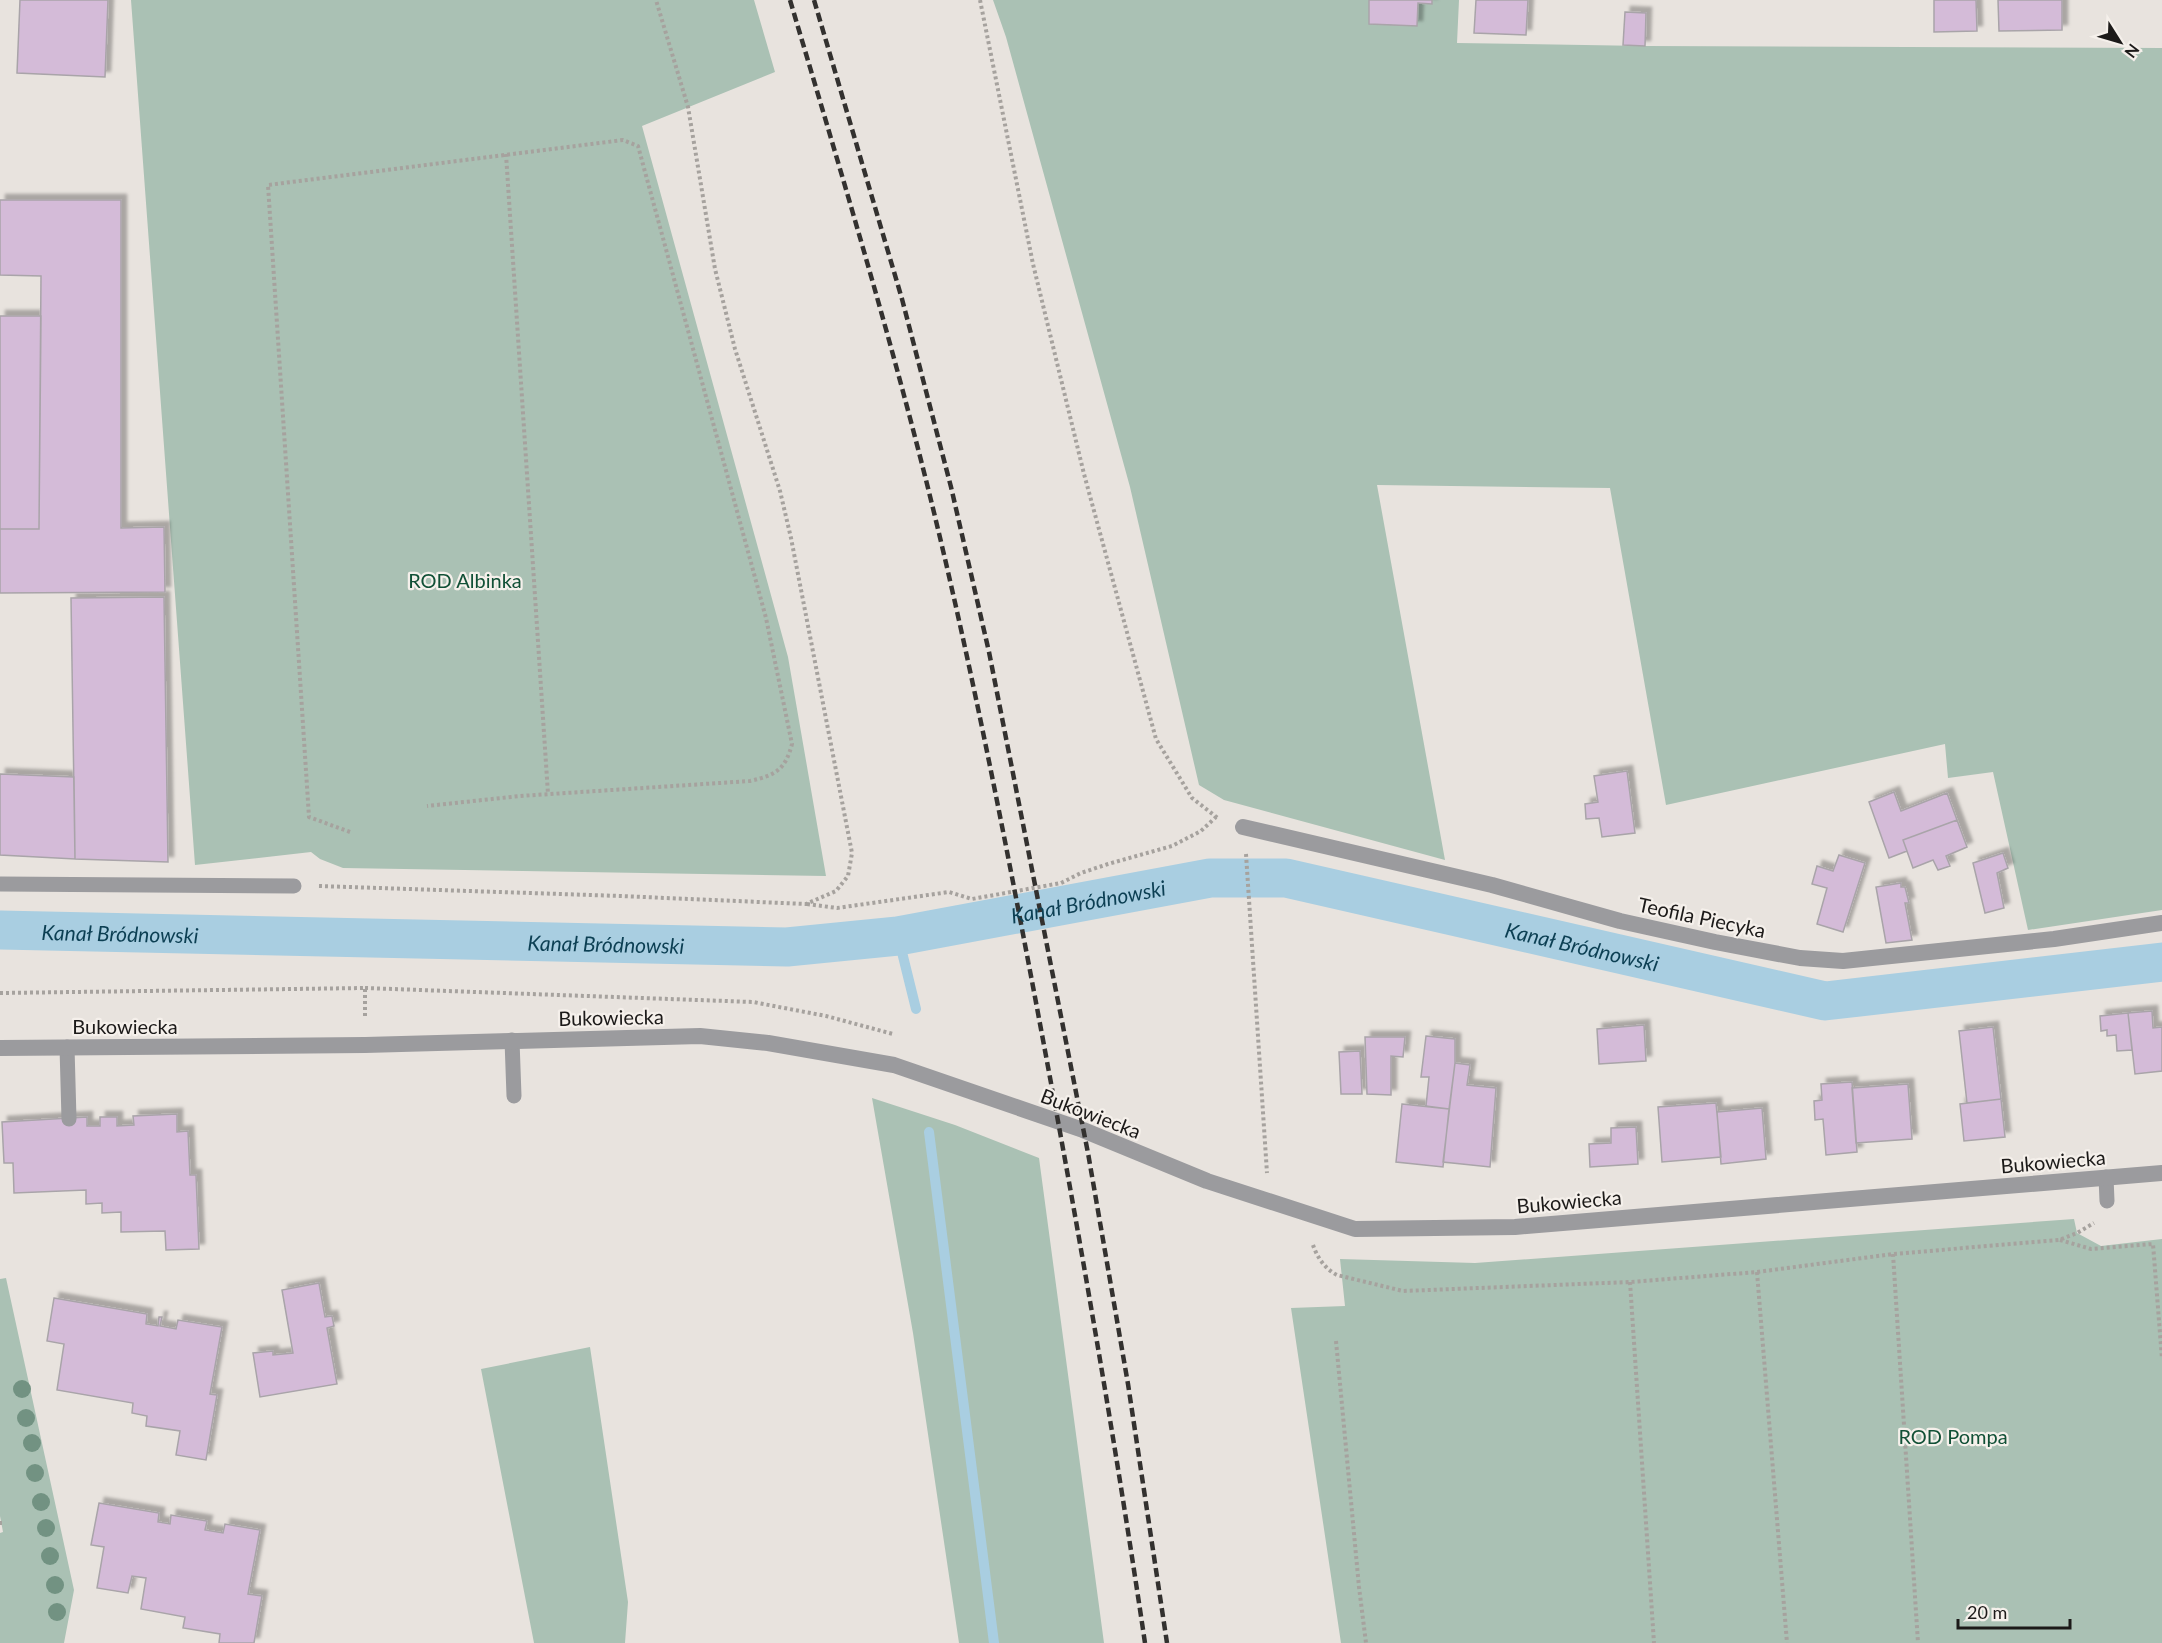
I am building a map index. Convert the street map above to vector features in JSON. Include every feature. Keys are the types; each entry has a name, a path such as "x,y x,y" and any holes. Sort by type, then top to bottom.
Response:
{"street":[{"name":"Teofila Piecyka","path":"1243,827 1492,885 1620,921 1800,958 1843,961 2054,939 2162,923"},
{"name":"Bukowiecka","path":"0,1048 365,1045 700,1036 768,1043 894,1065 1083,1130 1207,1181 1355,1229 1515,1227 2162,1173"}],"lane":[{"path":"0,884 294,886"},
{"path":"512,1040 514,1096"},
{"path":"67,1047 69,1119"},
{"path":"2106,1177 2107,1201"}],"path":[{"path":"656,0 688,107 715,269 735,350 780,491 791,538 852,853 848,876 836,891 806,904"},
{"path":"980,0 1033,264 1084,474 1156,739 1192,798 1216,817 1243,827 1251,908 1269,1202"},
{"path":"350,832 309,817 268,185 623,140 638,146 766,618 792,744 788,759 772,776 750,781 548,794 427,806"},
{"path":"506,154 548,794"},
{"path":"294,886 620,896 806,904 837,908 949,892 972,899 1061,883 1108,864 1172,846 1201,831 1216,817"},
{"path":"0,993 365,988 365,1045"},
{"path":"1308,1214 1310,1234 1316,1254 1329,1271 1343,1278 1403,1291 1630,1282 1758,1272 1893,1254 2059,1240 2077,1233"},
{"path":"2059,1240 2091,1249 2153,1244 2162,1359"},
{"path":"1893,1254 1918,1643"},
{"path":"1758,1272 1787,1643"},
{"path":"1630,1282 1654,1643"},
{"path":"1336,1341 1366,1643"}],"green space":[{"name":"ROD Albinka","path":"131,0 754,0 775,72 642,126 788,657 826,876 343,868 320,859 311,852 195,865"},
{"path":"993,0 1459,0 1457,43 2162,48 2162,910 2028,930 1993,772 1948,778 1945,744 1666,805 1610,488 1377,485 1445,860 1224,800 1199,785 1130,487 1006,37"},
{"path":"872,1098 955,1125 1039,1158 1104,1643 959,1643 913,1333"},
{"name":"ROD Pompa","path":"2074,1219 2077,1233 2101,1246 2162,1239 2162,1643 1341,1643 1291,1308 1345,1306 1340,1259 1475,1263"},
{"path":"6,1278 74,1590 64,1643 0,1643 0,1533 3,1532 0,1516 0,1279"},
{"path":"590,1347 628,1602 625,1643 534,1643 481,1369"}],"building":[{"path":"20,0 108,0 105,77 17,73"},
{"path":"1369,0 1432,0 1432,4 1418,3 1417,26 1369,24"},
{"path":"1476,0 1528,0 1526,35 1474,33"},
{"path":"1934,0 1976,0 1977,31 1934,32"},
{"path":"1998,0 2062,0 2062,30 1999,31"},
{"path":"1625,12 1646,13 1645,46 1623,45"},
{"path":"0,200 121,200 121,528 164,527 165,592 0,593 0,529 39,529 41,276 0,275"},
{"path":"0,316 41,316 39,529 0,529"},
{"path":"164,597 168,862 75,859 71,598"},
{"path":"1627,771 1635,833 1602,837 1599,818 1586,819 1585,804 1598,802 1594,776"},
{"path":"0,774 74,777 75,859 0,855"},
{"path":"1894,792 1901,811 1947,793 1957,820 1903,840 1907,851 1889,858 1869,802"},
{"path":"1957,820 1967,847 1946,856 1950,866 1938,870 1933,860 1913,868 1903,840"},
{"path":"2003,853 2008,868 1997,873 2004,908 1985,913 1973,863"},
{"path":"1839,855 1865,863 1843,932 1817,924 1827,888 1812,884 1817,866 1833,871"},
{"path":"1901,883 1901,887 1905,887 1909,903 1905,903 1912,940 1886,943 1876,887"},
{"path":"2152,1011 2153,1028 2162,1027 2162,1071 2135,1074 2128,1013"},
{"path":"2128,1013 2132,1050 2117,1051 2116,1035 2107,1036 2107,1030 2101,1031 2100,1016"},
{"path":"1644,1025 1646,1061 1599,1064 1597,1029"},
{"path":"1993,1027 2001,1099 1967,1103 1959,1031"},
{"path":"1426,1036 1455,1039 1455,1063 1449,1109 1426,1106 1429,1077 1421,1077"},
{"path":"1365,1037 1405,1037 1403,1057 1391,1056 1391,1095 1367,1094"},
{"path":"1360,1051 1362,1094 1341,1094 1339,1052"},
{"path":"1455,1063 1470,1065 1467,1085 1496,1088 1490,1167 1443,1162"},
{"path":"1852,1082 1857,1152 1826,1155 1823,1119 1815,1120 1814,1101 1822,1100 1821,1084"},
{"path":"1908,1084 1912,1139 1856,1143 1852,1088"},
{"path":"2001,1099 2005,1137 1964,1141 1960,1104"},
{"path":"1716,1103 1721,1157 1662,1162 1658,1107"},
{"path":"1402,1104 1449,1109 1443,1167 1396,1162"},
{"path":"1762,1108 1766,1159 1721,1164 1717,1112"},
{"path":"177,1114 177,1132 188,1131 190,1175 196,1175 199,1249 166,1250 165,1231 121,1232 121,1212 102,1213 102,1203 86,1204 86,1190 14,1193 13,1163 4,1163 2,1122 87,1117 87,1126 100,1126 100,1117 117,1117 117,1126 134,1125 133,1116"},
{"path":"1636,1127 1638,1164 1590,1167 1589,1144 1611,1143 1611,1128"},
{"path":"319,1283 325,1317 332,1316 334,1326 327,1328 337,1384 260,1397 253,1353 273,1351 273,1355 293,1353 282,1290"},
{"path":"54,1298 147,1314 146,1324 158,1326 159,1317 162,1317 160,1326 176,1329 178,1320 222,1327 210,1394 217,1395 206,1460 176,1455 180,1431 146,1426 147,1416 132,1413 133,1403 57,1390 64,1344 47,1341"},
{"path":"99,1503 159,1513 158,1522 170,1524 171,1515 207,1521 205,1530 223,1533 225,1524 260,1530 248,1594 262,1596 254,1643 219,1643 220,1634 183,1628 185,1617 141,1609 146,1578 132,1576 128,1593 97,1588 104,1547 91,1545"}],"waterway":[{"name":"Kanał Bródnowski","path":"0,930 787,947 898,936 1210,878 1286,878 1825,1001 2162,962"},
{"path":"898,936 916,1009"},
{"path":"929,1132 994,1643"}],"railway":[{"path":"790,0 896,365 943,549 970,671 1062,1143 1106,1392 1145,1643"},
{"path":"814,0 902,299 951,487 989,652 1088,1153 1128,1384 1167,1643"}]}
